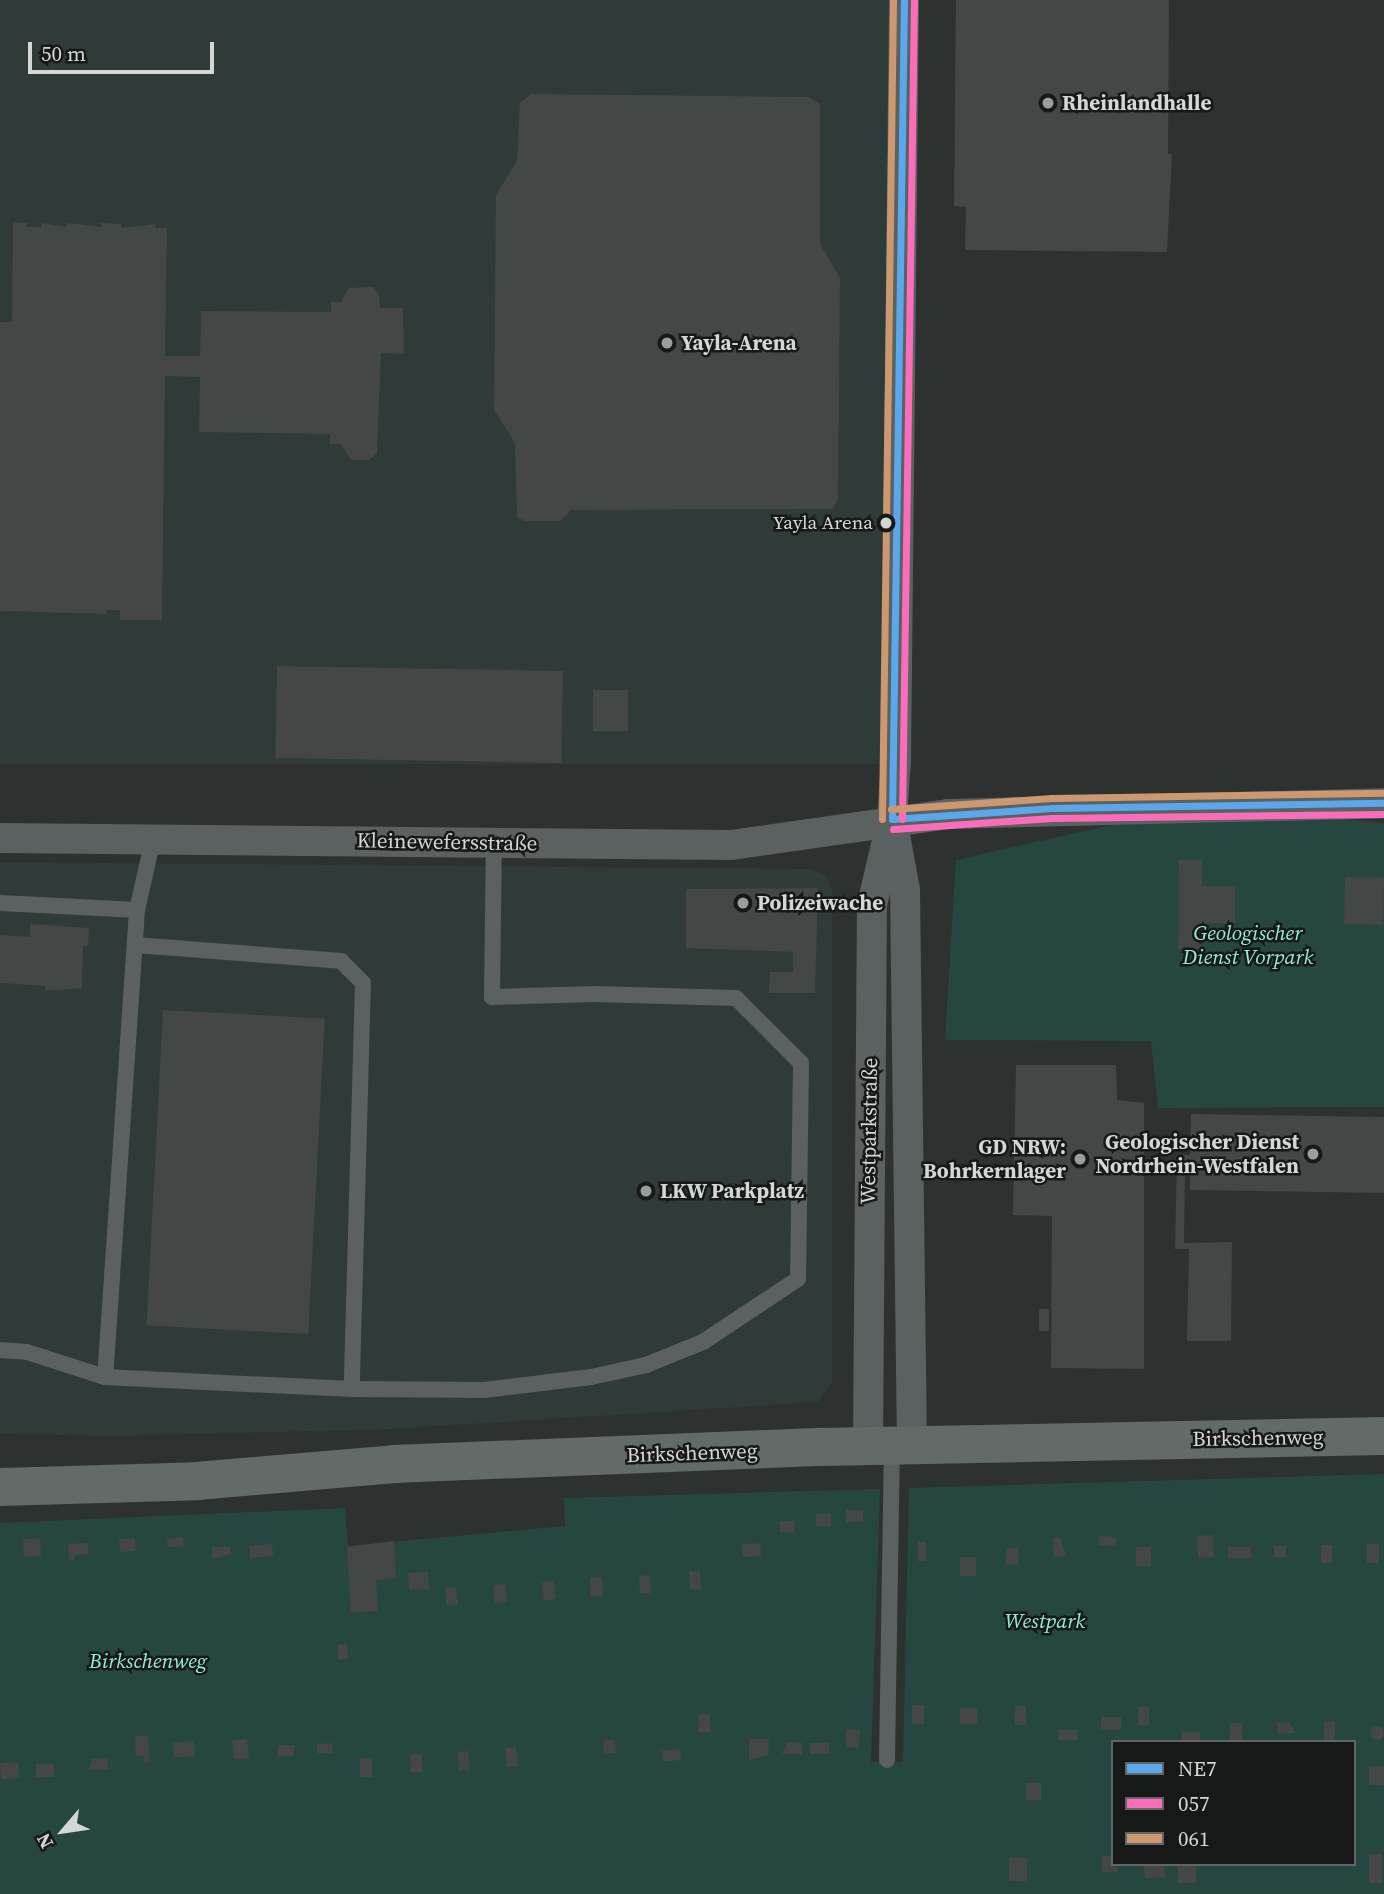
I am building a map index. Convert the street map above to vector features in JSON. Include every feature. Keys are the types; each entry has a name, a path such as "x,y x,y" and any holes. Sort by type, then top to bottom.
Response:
{"main road":[{"name":"Birkschenweg","path":"0,1487 197,1481 394,1464 891,1446 1384,1436"}],"street":[{"name":"Westparkstraße","path":"891,1446 905,890 892,819 904,0"},
{"name":"Kleinewefersstraße","path":"0,838 731,845 892,819 1052,808 1384,803"},
{"name":"Westparkstraße","path":"891,1446 872,905 892,819"}],"lane":[{"path":"105,1377 137,910 153,839"},
{"path":"0,1350 27,1352 105,1377 352,1389 484,1390 591,1377 646,1365 703,1342 798,1279 801,1063 736,998 594,994 492,998 494,843"},
{"path":"0,903 137,910"},
{"path":"135,945 341,961 363,983 352,1389"},
{"path":"887,1760 891,1446"}],"shaded area":[{"path":"0,0 889,0 889,764 0,764"},
{"path":"0,862 811,869 826,876 832,891 832,1383 818,1402 390,1429 115,1436 0,1434"}],"green space":[{"name":"Geologischer Dienst Vorpark","path":"1201,805 1384,823 1384,1107 1158,1108 1151,1041 945,1040 956,860"},
{"name":"Westpark","path":"1384,1474 1384,1894 0,1894 0,1523 345,1508 348,1546 565,1526 564,1498 880,1489 871,1762 903,1762 909,1488"}],"building":[{"name":"Rheinlandhalle","path":"956,0 1169,0 1168,154 1172,154 1167,252 965,250 966,207 954,206"},
{"name":"Yayla-Arena","path":"532,94 808,97 820,104 820,244 840,278 838,499 833,509 571,510 560,521 525,521 517,517 515,443 494,410 496,195 517,161 520,102"},
{"path":"13,222 27,223 27,227 41,227 41,223 67,227 67,223 101,227 101,223 121,224 121,228 156,224 155,228 167,228 165,356 200,356 201,311 331,312 331,302 341,302 349,288 372,287 379,294 380,308 403,308 404,354 381,353 377,453 369,460 351,460 341,444 330,444 330,434 199,432 200,377 165,376 162,620 120,620 120,610 107,610 107,614 0,611 0,322 12,322"},
{"path":"277,666 563,671 561,763 275,758"},
{"path":"593,690 628,690 628,731 593,731"},
{"path":"1179,860 1202,860 1202,886 1235,886 1235,924 1201,923 1201,949 1178,949"},
{"path":"1345,877 1384,878 1383,925 1344,924"},
{"path":"818,888 815,993 769,993 770,972 793,972 793,952 686,948 686,889"},
{"path":"30,924 89,928 88,946 83,946 82,988 45,991 45,986 0,983 0,935 30,937"},
{"path":"163,1010 325,1018 308,1334 146,1326"},
{"path":"1016,1065 1116,1065 1117,1100 1144,1103 1144,1369 1051,1368 1052,1216 1013,1215"},
{"path":"1191,1114 1384,1117 1384,1193 1190,1190 1190,1163 1185,1163 1184,1243 1232,1242 1231,1341 1187,1341 1189,1249 1175,1249 1177,1155 1190,1155"},
{"path":"1039,1309 1049,1309 1049,1331 1039,1331"},
{"path":"846,1510 863,1510 863,1522 846,1522"},
{"path":"816,1514 831,1514 831,1526 816,1526"},
{"path":"780,1521 795,1521 794,1533 780,1532"},
{"path":"1213,1535 1214,1557 1198,1558 1197,1536"},
{"path":"1099,1536 1116,1537 1116,1546 1099,1545"},
{"path":"183,1537 184,1546 168,1548 167,1539"},
{"path":"40,1538 41,1556 24,1557 23,1539"},
{"path":"135,1538 136,1551 120,1552 119,1539"},
{"path":"1053,1538 1060,1538 1066,1556 1054,1557"},
{"path":"394,1541 396,1578 376,1580 378,1611 351,1612 347,1547"},
{"path":"918,1542 926,1542 926,1561 918,1561"},
{"path":"88,1543 88,1554 74,1555 74,1560 69,1561 68,1544"},
{"path":"760,1543 761,1556 743,1557 742,1544"},
{"path":"272,1544 273,1556 250,1558 249,1546"},
{"path":"1367,1544 1379,1544 1379,1563 1367,1563"},
{"path":"1321,1545 1332,1545 1332,1563 1321,1563"},
{"path":"1274,1546 1286,1546 1286,1557 1274,1557"},
{"path":"212,1547 230,1547 231,1554 212,1559"},
{"path":"1136,1547 1151,1547 1151,1566 1136,1566"},
{"path":"1228,1547 1251,1547 1251,1558 1228,1558"},
{"path":"1007,1548 1019,1549 1018,1565 1006,1564"},
{"path":"960,1557 976,1557 976,1576 960,1576"},
{"path":"700,1571 701,1589 690,1590 689,1572"},
{"path":"428,1572 429,1589 409,1590 408,1573"},
{"path":"650,1575 651,1593 640,1594 639,1576"},
{"path":"602,1577 603,1596 591,1597 590,1578"},
{"path":"554,1581 556,1599 544,1600 542,1582"},
{"path":"505,1584 507,1602 495,1603 493,1585"},
{"path":"456,1587 458,1605 447,1606 445,1588"},
{"path":"347,1644 348,1659 338,1660 337,1645"},
{"path":"912,1705 924,1705 924,1724 912,1724"},
{"path":"1015,1706 1026,1706 1026,1725 1015,1725"},
{"path":"1138,1707 1149,1707 1149,1725 1138,1725"},
{"path":"960,1708 977,1708 977,1724 960,1724"},
{"path":"710,1714 711,1732 699,1733 698,1715"},
{"path":"1101,1717 1121,1717 1121,1730 1101,1730"},
{"path":"1289,1722 1296,1733 1278,1734 1277,1723"},
{"path":"1324,1722 1335,1722 1335,1740 1324,1740"},
{"path":"1230,1723 1242,1723 1242,1740 1230,1740"},
{"path":"1377,1726 1382,1728 1382,1738 1377,1740 1372,1738 1370,1733 1372,1728"},
{"path":"847,1729 860,1730 859,1748 846,1747"},
{"path":"1059,1730 1077,1730 1077,1740 1059,1740"},
{"path":"1182,1732 1200,1732 1200,1740 1182,1740"},
{"path":"135,1736 148,1736 150,1762 144,1763 144,1755 136,1756"},
{"path":"247,1739 249,1758 234,1759 232,1741"},
{"path":"749,1739 769,1739 768,1755 749,1760"},
{"path":"615,1740 616,1753 604,1754 603,1741"},
{"path":"194,1741 195,1756 174,1757 173,1742"},
{"path":"788,1742 802,1743 802,1754 782,1754"},
{"path":"332,1743 333,1753 317,1753 317,1744"},
{"path":"810,1743 829,1743 829,1754 810,1754"},
{"path":"278,1745 294,1745 294,1756 278,1756"},
{"path":"516,1747 518,1766 507,1767 505,1748"},
{"path":"680,1749 681,1760 663,1762 662,1751"},
{"path":"468,1751 470,1770 459,1771 457,1752"},
{"path":"422,1754 423,1772 411,1773 410,1755"},
{"path":"107,1758 108,1769 89,1770 92,1759"},
{"path":"360,1758 372,1758 372,1777 360,1777"},
{"path":"18,1762 19,1778 1,1779 0,1763"},
{"path":"36,1764 54,1764 54,1777 36,1777"},
{"path":"1369,1766 1384,1766 1384,1785 1369,1785"},
{"path":"1026,1783 1041,1783 1041,1800 1026,1800"},
{"path":"1369,1854 1382,1854 1382,1883 1369,1883"},
{"path":"1102,1856 1111,1856 1111,1866 1116,1866 1118,1872 1102,1872"},
{"path":"1009,1858 1027,1858 1027,1881 1009,1881"},
{"path":"1144,1866 1164,1866 1165,1877 1145,1878"},
{"path":"1178,1866 1196,1866 1196,1883 1178,1883"}],"transit line":[{"name":"061","path":"882,819 893,0"},
{"name":"NE7","path":"892,819 904,0"},
{"name":"057","path":"902,819 914,0"},
{"name":"061","path":"891,809 1052,798 1384,793"},
{"name":"NE7","path":"892,819 1052,808 1384,803"},
{"name":"057","path":"893,829 1052,818 1384,814"}],"place":[{"name":"Rheinlandhalle","path":"1048,103"},
{"name":"Yayla-Arena","path":"667,343"},
{"name":"Yayla Arena","path":"886,523"},
{"name":"Polizeiwache","path":"743,903"},
{"name":"Geologischer Dienst Nordrhein-Westfalen","path":"1313,1154"},
{"name":"GD NRW: Bohrkernlager","path":"1080,1159"},
{"name":"LKW Parkplatz","path":"646,1191"}]}
